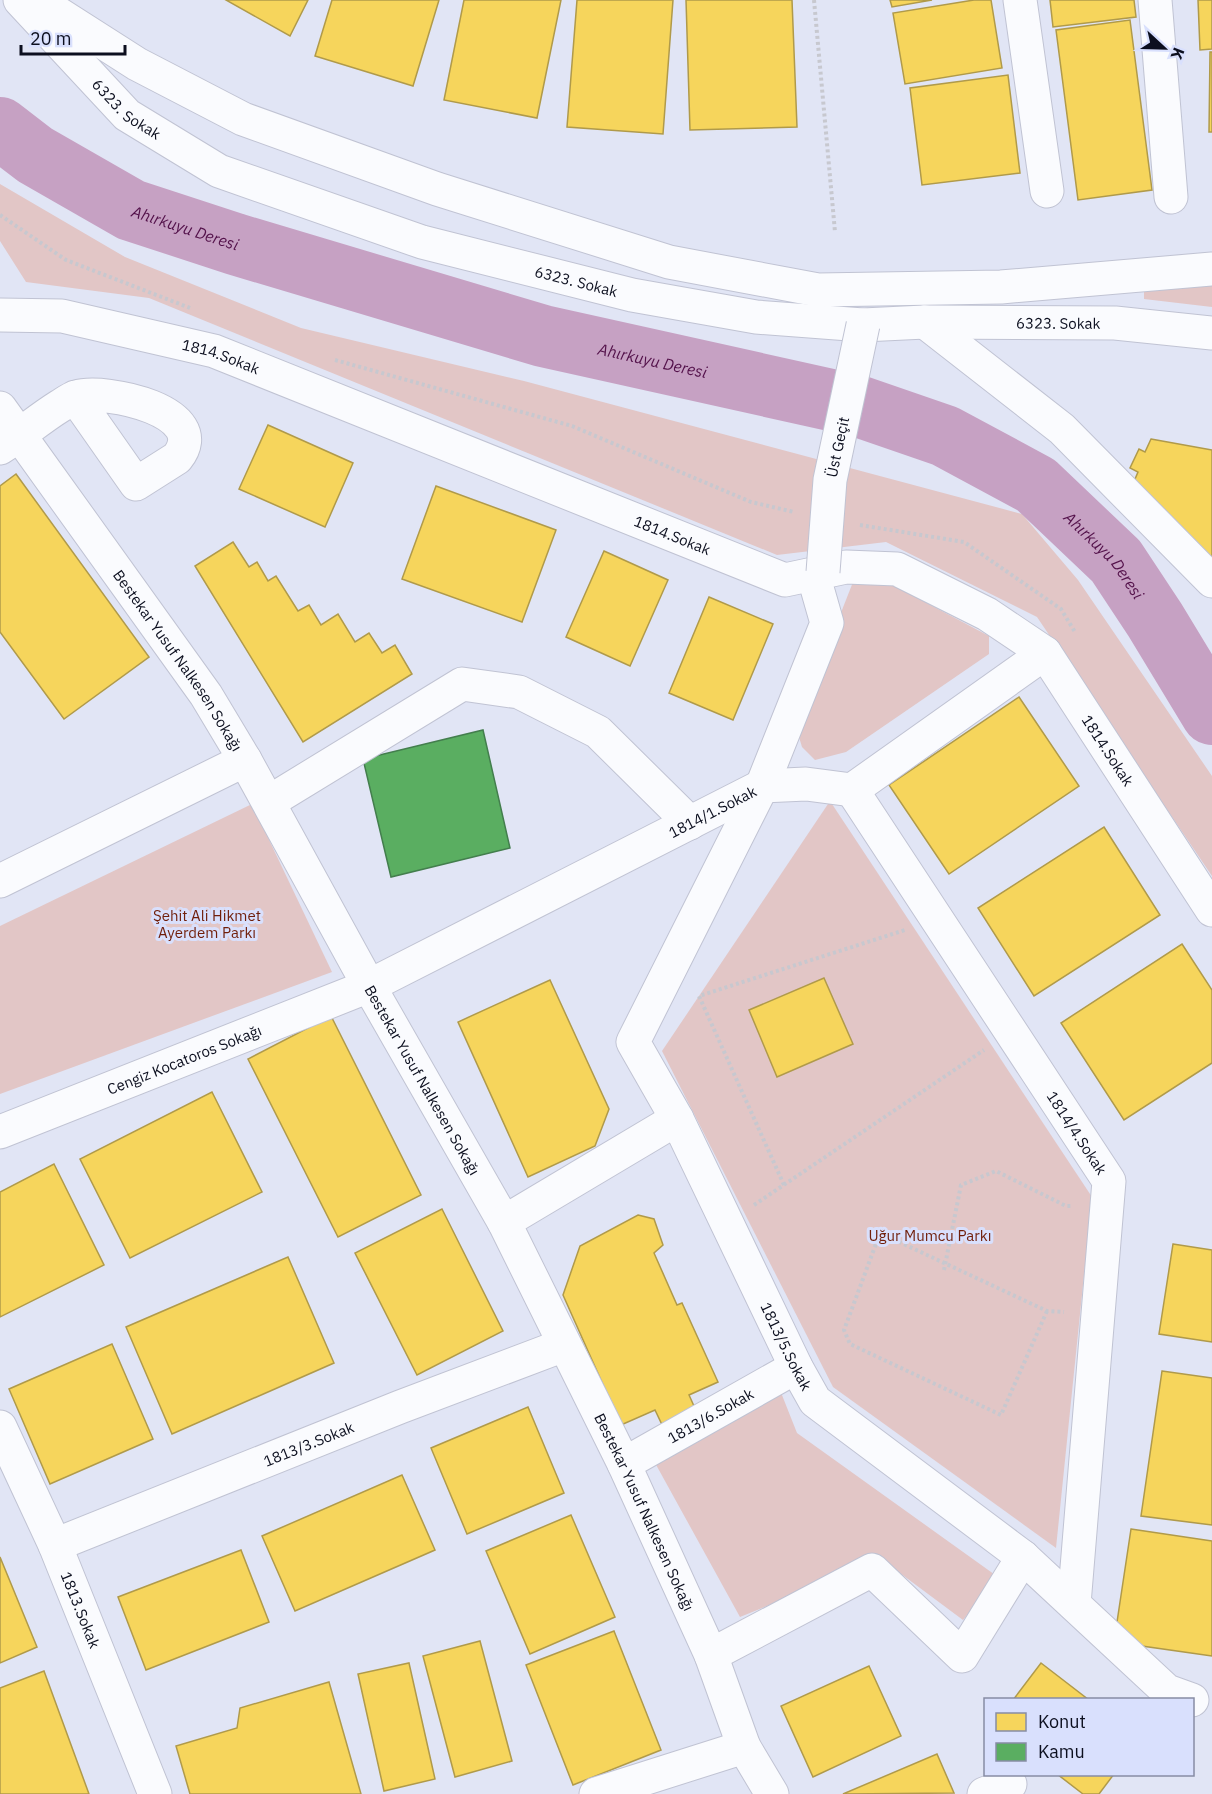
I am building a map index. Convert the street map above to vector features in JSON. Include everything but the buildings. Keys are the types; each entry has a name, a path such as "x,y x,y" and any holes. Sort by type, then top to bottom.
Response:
{"street":[{"name":"6323. Sokak","path":"20,0 127,115 219,171 422,242 632,295 756,317 863,325 925,322 1116,323 1212,333"},
{"path":"37,0 137,64 243,119 437,189 669,262 818,290 1001,287 1212,268"},
{"path":"1020,0 1047,191"},
{"path":"1155,0 1171,197"},
{"name":"1814.Sokak","path":"0,315 62,316 214,351 785,580 846,567 897,569 987,614 1045,653 1212,910"},
{"path":"925,322 1062,429 1212,581"},
{"name":"Üst Geçit","path":"818,573 830,480 863,325"},
{"path":"10,442 40,417 75,397"},
{"name":"Bestekar Yusuf Nalkesen Sokağı","path":"0,408 10,442 206,695 269,802 369,986 504,1222 624,1464 711,1655 744,1747 772,1794"},
{"path":"762,786 827,623 818,573"},
{"path":"852,790 1045,653"},
{"path":"269,802 462,684 519,692 598,732 690,823"},
{"path":"0,881 245,760"},
{"name":"1814/1.Sokak","path":"369,986 762,786 806,784 852,790"},
{"name":"1813/5.Sokak","path":"762,786 633,1042 678,1119 796,1367 815,1401 1023,1557 1167,1691 1186,1698"},
{"name":"1814/4.Sokak","path":"852,790 1109,1181 1100,1314 1074,1604"},
{"name":"Cengiz Kocatoros Sokağı","path":"0,1132 369,986"},
{"path":"504,1222 678,1119"},
{"name":"1813/3.Sokak","path":"55,1545 564,1344"},
{"name":"1813/6.Sokak","path":"624,1464 796,1367"},
{"name":"1813.Sokak","path":"0,1427 55,1545 154,1794"},
{"path":"711,1655 872,1570 962,1656 1023,1557"},
{"name":"1813/5.Sokak","path":"1194,1701 1212,1706"},
{"path":"596,1794 744,1747"}],"path":[{"path":"814,0 835,232"},
{"path":"0,215 66,260 201,312"},
{"path":"332,359 572,426 751,502"},
{"path":"784,1185 699,996 937,919"},
{"path":"752,1207 1011,1032"},
{"path":"944,1270 961,1185 996,1171 1066,1206 1107,1201"},
{"path":"1047,1311 1001,1415 850,1344 844,1330 880,1233 1047,1311 1100,1314"}],"green space":[{"path":"0,184 125,257 301,328 524,381 1022,514 1078,580 1212,776 1212,876 1037,617 886,542 777,555 149,298 26,282 0,241"},
{"path":"1144,283 1212,283 1212,307 1144,299"},
{"path":"855,577 885,581 989,636 989,654 846,752 815,760 802,747 796,727"},
{"name":"Uğur Mumcu Parkı","path":"830,801 1092,1197 1056,1548 833,1387 662,1051"},
{"name":"Şehit Ali Hikmet Ayerdem Parkı","path":"252,804 332,972 0,1094 0,926"},
{"path":"780,1390 797,1433 998,1577 963,1620 881,1559 740,1617 649,1452"}],"waterway":[{"name":"Ahırkuyu Deresi","path":"0,128 35,155 131,210 235,244 543,336 858,406 945,436 1036,485 1116,561 1212,714"}]}
